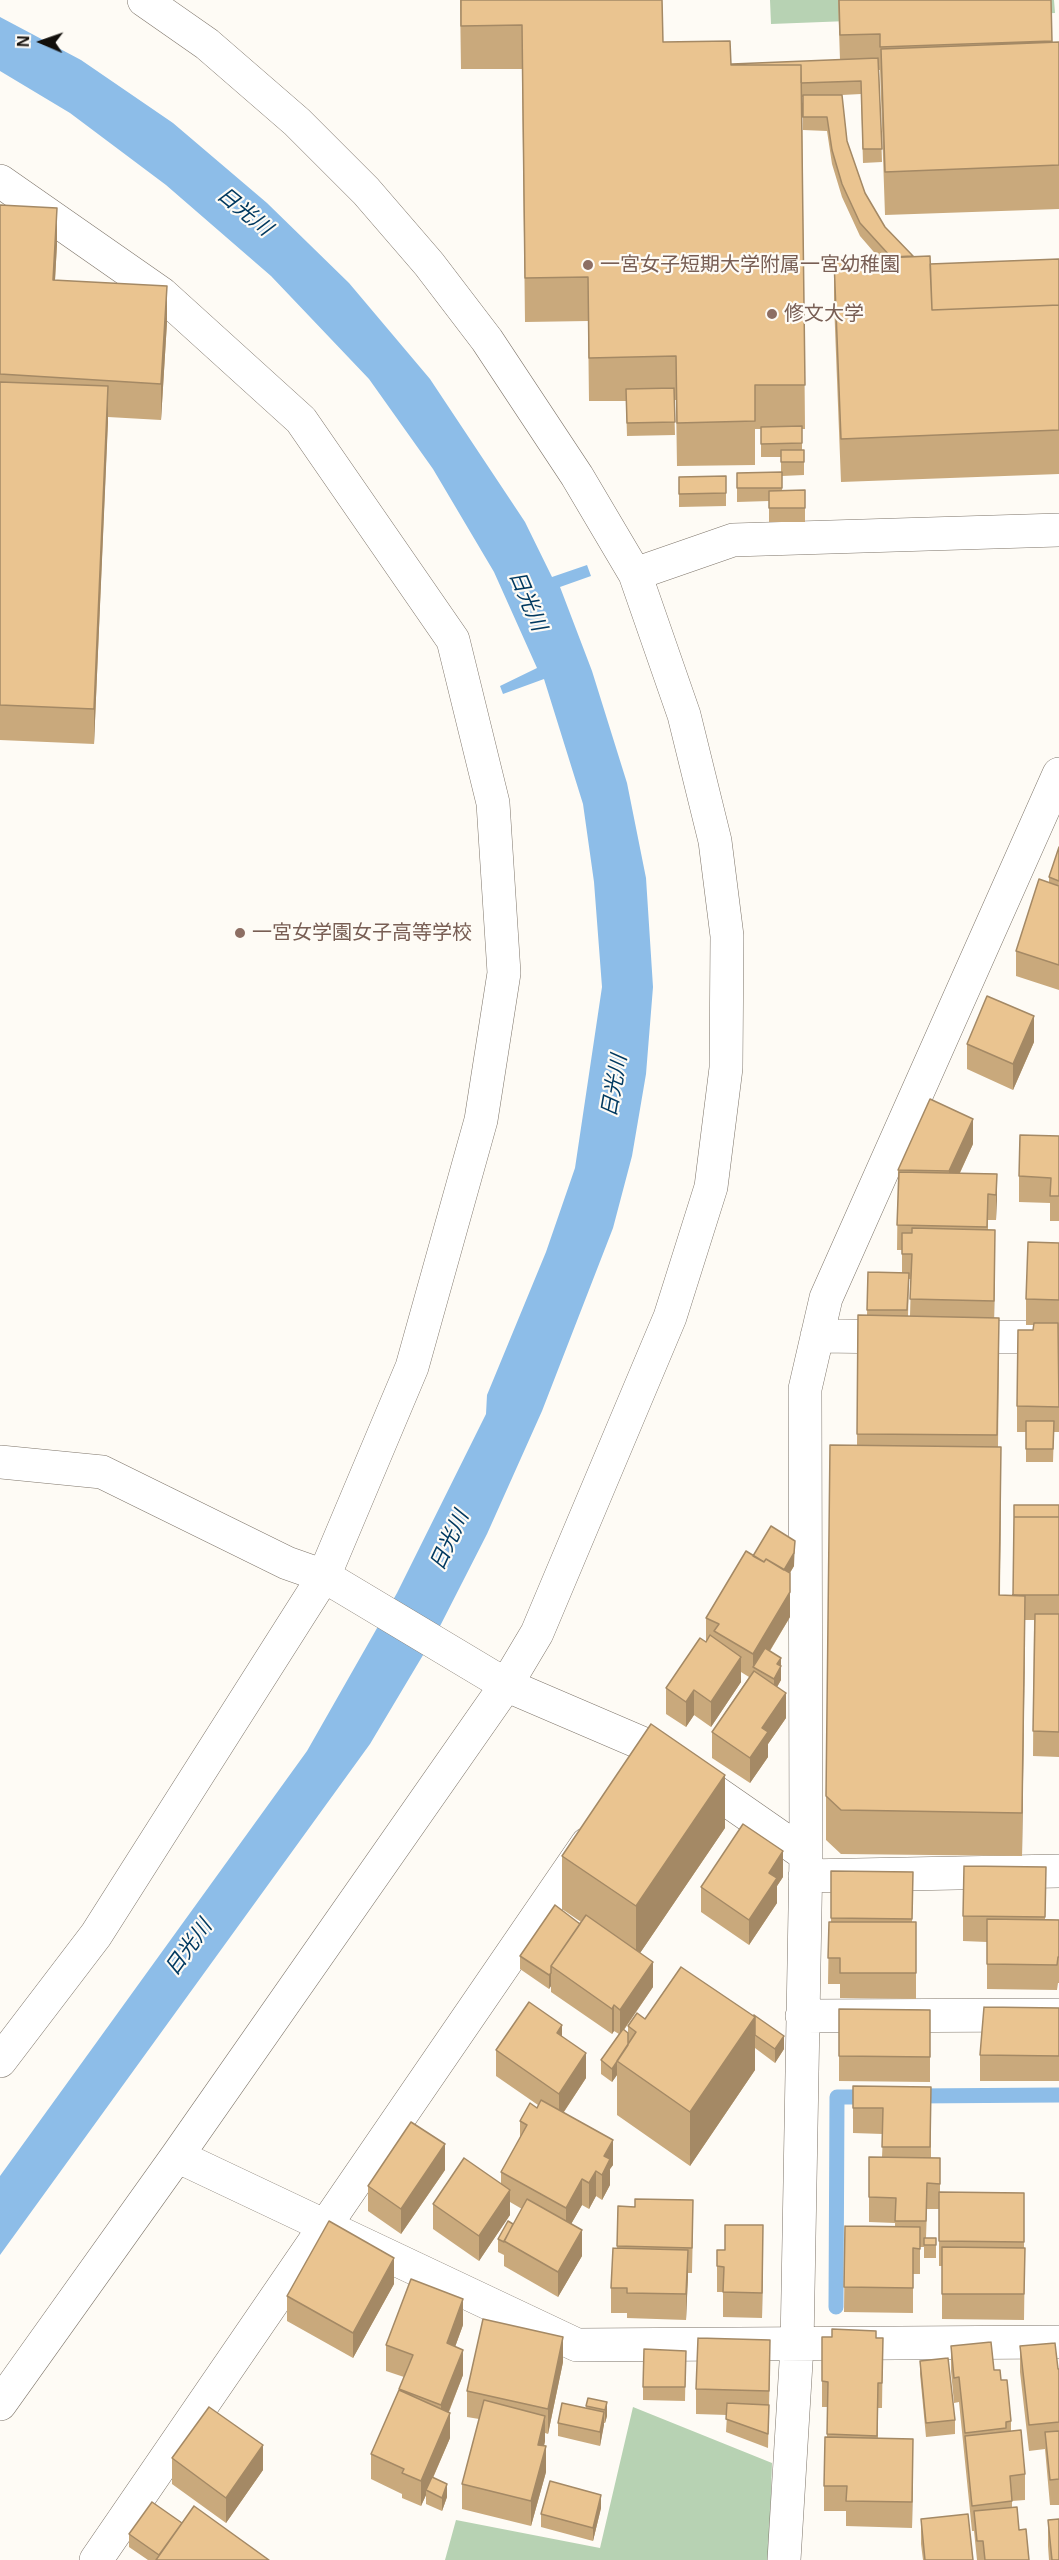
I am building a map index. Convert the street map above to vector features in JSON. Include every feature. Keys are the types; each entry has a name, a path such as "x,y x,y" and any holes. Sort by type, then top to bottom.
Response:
{"street":[{"path":"0,2404 177,2156 500,1682 537,1633 670,1317 711,1187 726,1068 727,936 715,841 684,715 635,574 577,476 487,339 366,190 297,122 207,44 144,0"},
{"path":"0,181 162,294 301,420 453,640 493,803 504,973 481,1120 412,1367 331,1581 96,1935 0,2061"},
{"path":"635,574 733,540 1059,530"},
{"path":"784,2560 797,2346 805,1866 805,1389 826,1298 1059,774"},
{"path":"817,1336 1059,1337"},
{"path":"0,1462 102,1472 287,1563 331,1581 500,1682 653,1748 805,1866 1059,1871"},
{"path":"633,1777 653,1748"},
{"path":"96,2560 606,1816"},
{"path":"802,2016 1059,2015"},
{"path":"177,2156 577,2345 797,2346 1059,2342"}],"green space":[{"path":"770,0 1054,0 1055,13 771,24"},
{"path":"633,2407 772,2463 769,2560 445,2560 456,2520 600,2548"}],"water":[{"name":"日光川","path":"0,17 81,60 173,123 267,203 349,283 430,379 525,522 552,577 587,565 591,576 560,587 592,671 627,783 646,878 653,987 646,1074 632,1156 613,1228 542,1411 487,1534 438,1630 370,1744 0,2255 0,2176 307,1751 397,1593 486,1414 487,1395 546,1252 575,1168 602,987 594,882 583,804 544,679 503,694 500,686 537,668 494,572 433,469 369,379 271,276 166,185 70,113 0,71"}],"building":[{"path":"461,0 662,0 663,42 730,41 731,65 801,65 805,385 755,385 755,421 677,423 676,356 589,358 588,277 525,278 522,25 461,26"},
{"path":"839,0 1051,0 1052,41 880,47 880,34 840,35"},
{"path":"1059,42 1059,165 885,172 881,49"},
{"path":"878,58 882,149 863,149 861,81 801,83 801,65 732,65 732,64"},
{"path":"803,95 842,95 847,141 865,193 885,227 913,256 891,257 860,223 842,184 832,150 827,117 803,117"},
{"path":"0,205 57,208 53,280 167,286 161,384 0,374"},
{"path":"930,256 932,310 1059,305 1059,430 841,439 834,260"},
{"path":"1059,259 1059,305 932,310 930,264"},
{"path":"0,382 108,386 94,709 0,705"},
{"path":"674,388 675,422 627,423 626,389"},
{"path":"802,426 802,443 761,444 761,427"},
{"path":"781,450 804,450 804,462 781,462"},
{"path":"782,472 782,488 737,488 737,473"},
{"path":"726,476 726,493 679,494 679,477"},
{"path":"805,490 805,508 769,508 769,491"},
{"path":"1059,847 1059,881 1049,877"},
{"path":"1039,879 1059,886 1059,965 1016,951"},
{"path":"987,996 1034,1016 1013,1064 967,1044"},
{"path":"930,1099 973,1119 949,1171 898,1170"},
{"path":"1020,1135 1059,1136 1059,1196 1050,1196 1051,1178 1019,1176"},
{"path":"899,1172 997,1174 996,1195 988,1194 987,1227 897,1225"},
{"path":"912,1228 995,1230 994,1301 910,1299 912,1254 902,1254 902,1233 912,1233"},
{"path":"1028,1242 1059,1243 1059,1300 1026,1299"},
{"path":"868,1272 909,1273 907,1310 867,1310"},
{"path":"858,1315 999,1318 997,1435 857,1434"},
{"path":"1034,1323 1058,1323 1059,1407 1017,1406 1018,1330 1033,1330"},
{"path":"1026,1421 1054,1421 1053,1449 1026,1449"},
{"path":"830,1445 1001,1447 999,1595 1025,1596 1022,1813 841,1810 826,1796"},
{"path":"1014,1505 1059,1505 1059,1517 1014,1517"},
{"path":"1014,1517 1059,1517 1059,1595 1013,1595"},
{"path":"771,1526 795,1541 794,1553 784,1570 766,1559 764,1562 753,1556"},
{"path":"746,1551 790,1573 790,1592 753,1654 714,1631 719,1624 706,1618"},
{"path":"1035,1614 1059,1614 1059,1732 1033,1731"},
{"path":"710,1635 741,1657 711,1702 694,1690 686,1702 666,1688 700,1638 706,1642"},
{"path":"765,1648 781,1658 777,1664 781,1666 774,1679 753,1667"},
{"path":"754,1671 786,1693 762,1728 768,1732 750,1758 712,1732"},
{"path":"651,1724 725,1775 636,1906 562,1856"},
{"path":"743,1824 783,1851 769,1873 777,1878 749,1920 701,1887"},
{"path":"964,1866 1046,1867 1045,1917 963,1916"},
{"path":"831,1871 913,1872 912,1919 831,1918"},
{"path":"555,1905 580,1924 551,1966 549,1975 520,1956"},
{"path":"586,1915 653,1962 620,2010 614,2005 612,2009 551,1966"},
{"path":"987,1919 1059,1920 1057,1965 987,1964"},
{"path":"829,1922 916,1922 916,1973 840,1973 840,1958 828,1958"},
{"path":"681,1967 755,2017 690,2112 617,2061 636,2032 628,2026 637,2013 645,2019"},
{"path":"529,2002 562,2025 557,2033 586,2053 559,2094 496,2050"},
{"path":"984,2007 1059,2008 1059,2056 980,2055"},
{"path":"839,2009 930,2010 930,2057 839,2056"},
{"path":"754,2015 784,2036 775,2049 755,2035"},
{"path":"623,2029 628,2033 628,2045 612,2069 601,2060"},
{"path":"853,2086 931,2087 930,2147 882,2147 883,2108 853,2108"},
{"path":"541,2100 613,2140 604,2156 610,2159 602,2175 596,2171 589,2183 582,2179 566,2208 501,2172 527,2125 520,2121 530,2103 537,2108"},
{"path":"411,2122 445,2144 401,2209 368,2186"},
{"path":"869,2157 940,2158 940,2184 927,2183 926,2221 895,2221 896,2198 869,2197"},
{"path":"464,2158 510,2190 479,2236 433,2204"},
{"path":"939,2192 1024,2193 1024,2242 939,2241"},
{"path":"527,2199 582,2230 558,2272 504,2241"},
{"path":"635,2199 693,2200 692,2248 617,2246 618,2206 635,2207"},
{"path":"329,2221 394,2258 353,2333 287,2296"},
{"path":"508,2221 513,2224 504,2242 498,2239"},
{"path":"725,2225 763,2225 762,2293 723,2292 724,2267 717,2266 717,2250 725,2250"},
{"path":"845,2226 920,2227 920,2249 913,2248 913,2288 844,2287"},
{"path":"924,2238 936,2238 936,2245 924,2245"},
{"path":"942,2247 1025,2248 1024,2294 942,2294"},
{"path":"613,2248 688,2250 686,2294 627,2293 627,2288 611,2288"},
{"path":"411,2279 463,2299 447,2343 463,2350 441,2405 399,2389 413,2355 386,2345"},
{"path":"483,2319 563,2337 548,2409 467,2391"},
{"path":"832,2329 876,2331 876,2338 883,2338 882,2383 878,2383 877,2436 827,2434 828,2382 822,2381 822,2337 832,2337"},
{"path":"698,2338 770,2340 769,2391 696,2389"},
{"path":"991,2342 994,2370 1000,2370 1001,2380 1007,2380 1011,2421 1006,2422 1006,2428 965,2433 959,2377 954,2378 951,2346"},
{"path":"1055,2343 1059,2369 1059,2422 1029,2425 1020,2346"},
{"path":"644,2349 686,2351 685,2387 643,2387"},
{"path":"948,2358 955,2420 926,2423 920,2361"},
{"path":"399,2390 450,2413 421,2481 402,2473 404,2469 371,2454"},
{"path":"588,2398 607,2402 605,2410 586,2406"},
{"path":"484,2400 545,2416 538,2445 546,2446 531,2501 462,2484"},
{"path":"562,2403 604,2412 600,2432 558,2423"},
{"path":"727,2403 769,2405 768,2434 726,2419"},
{"path":"209,2407 263,2445 226,2498 172,2458"},
{"path":"1021,2430 1025,2474 1010,2476 1012,2501 972,2506 965,2436"},
{"path":"1059,2431 1059,2479 1050,2480 1045,2432"},
{"path":"825,2437 913,2439 912,2502 846,2501 847,2486 824,2486"},
{"path":"432,2477 447,2484 442,2498 426,2490"},
{"path":"550,2481 601,2495 593,2528 541,2514"},
{"path":"152,2502 182,2523 159,2555 129,2534"},
{"path":"194,2506 269,2560 156,2560"},
{"path":"1017,2507 1019,2530 1026,2529 1029,2560 985,2560 983,2541 977,2541 974,2511"},
{"path":"968,2514 973,2560 925,2560 921,2519"},
{"path":"1059,2519 1059,2560 1052,2560 1048,2520"}],"waterway":[{"path":"912,2096 1059,2095"},
{"path":"836,2307 837,2097 873,2097"}],"place":[{"name":"一宮女子短期大学附属一宮幼稚園","path":"588,265"},
{"name":"修文大学","path":"772,314"},
{"name":"一宮女学園女子高等学校","path":"240,933"}]}
